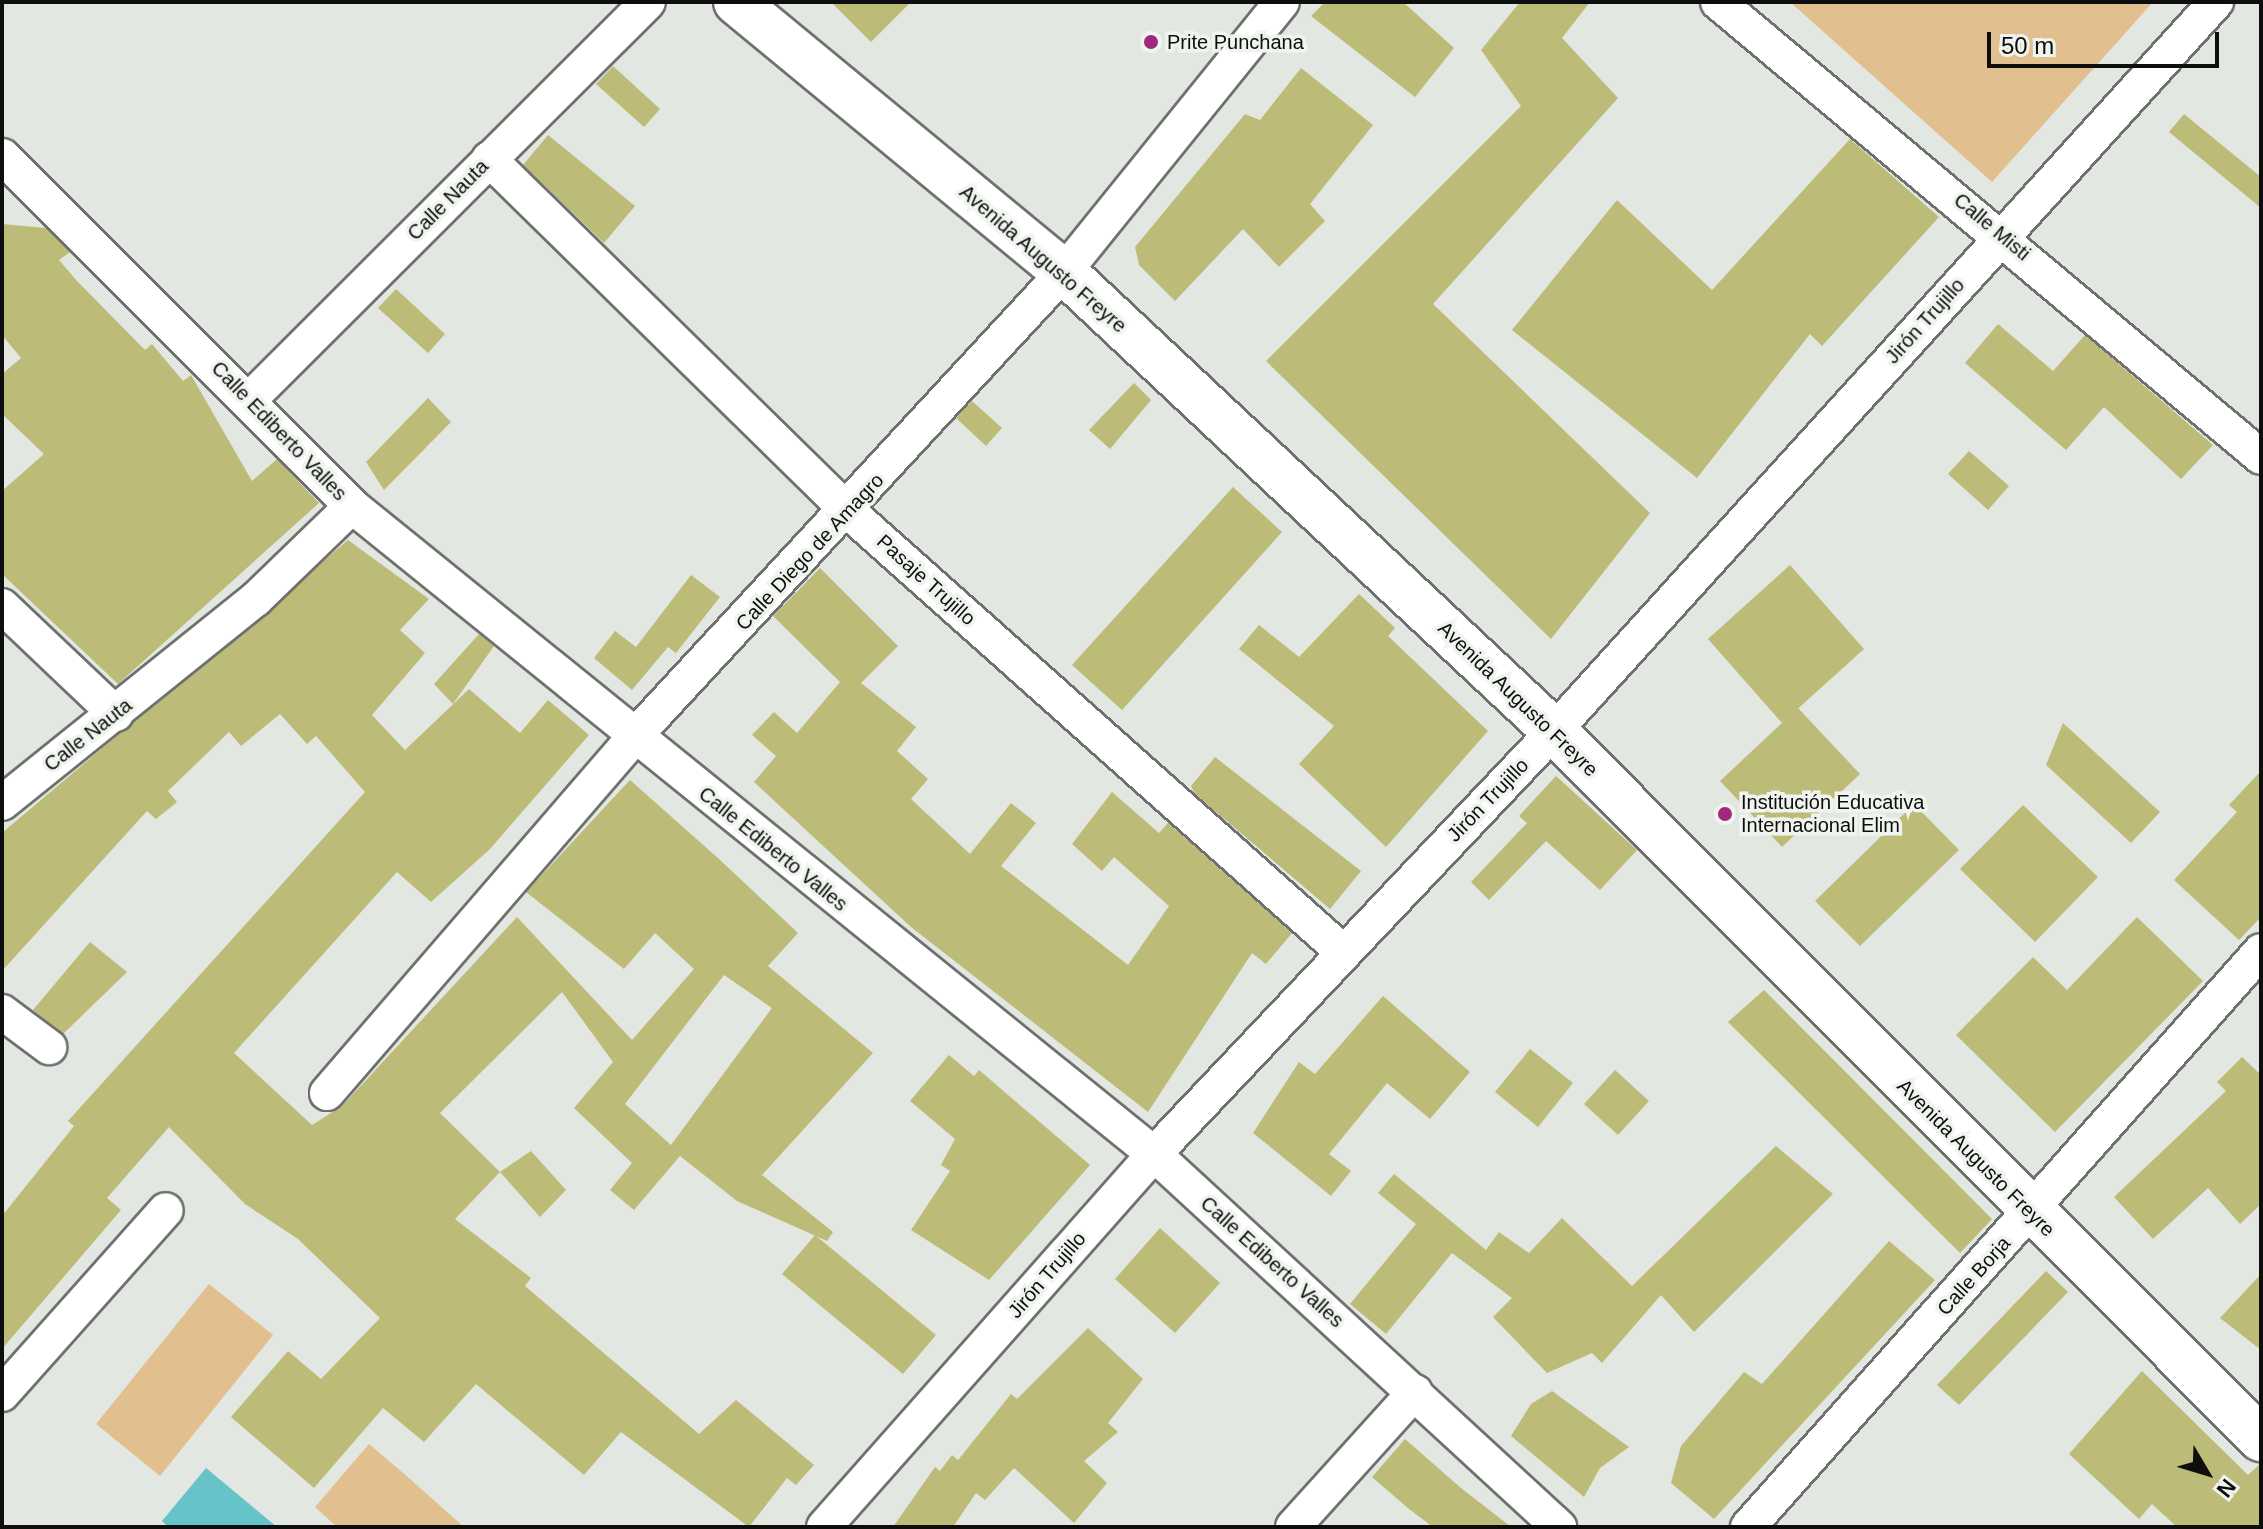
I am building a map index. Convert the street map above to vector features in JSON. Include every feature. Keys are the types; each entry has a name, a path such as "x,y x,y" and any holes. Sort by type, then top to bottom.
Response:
{"main road":[{"name":"Avenida Augusto Freyre","path":"736,2 1064,272 1554,731 2030,1213 2261,1439"}],"street":[{"name":"Calle Nauta","path":"250,399 648,2"},
{"name":"Calle Diego de Amagro","path":"327,1093 633,738 849,512 1064,272 1282,2"},
{"name":"Calle Misti","path":"1718,2 2003,235 2261,457"},
{"name":"Jirón Trujillo","path":"824,1527 1154,1154 1554,731 2216,2"},
{"name":"Calle Ediberto Valles","path":"2,156 250,399 352,506 633,738 1154,1154 1559,1527"},
{"name":"Pasaje Trujillo","path":"489,159 849,512 1343,952"},
{"name":"Calle Nauta","path":"2,803 256,599 352,506"},
{"path":"2,606 116,714"},
{"name":"Calle Borja","path":"1748,1527 2261,951"},
{"path":"2,1012 49,1047"},
{"path":"2,1394 166,1210"},
{"path":"1293,1527 1415,1392"}],"shaded area":[{"path":"1790,2 2153,2 1992,182"},
{"path":"209,1284 273,1335 160,1476 96,1424"},
{"path":"369,1444 464,1527 337,1527 315,1507"}],"water":[{"path":"206,1468 277,1527 168,1527 162,1521"}],"building":[{"path":"831,2 911,2 871,42"},
{"path":"1325,2 1403,2 1454,48 1415,97 1311,16"},
{"path":"1520,2 1590,2 1562,38 1618,98 1433,304 1650,513 1551,639 1266,361 1521,106 1481,50"},
{"path":"613,66 660,109 644,127 596,84"},
{"path":"1301,68 1373,125 1310,204 1325,221 1279,267 1243,229 1175,301 1139,265 1135,247 1245,114 1260,120"},
{"path":"2184,114 2261,177 2261,208 2169,132"},
{"path":"548,135 635,206 604,243 523,165"},
{"path":"1850,139 1939,217 1822,346 1810,334 1697,478 1512,330 1617,200 1712,290"},
{"path":"2,224 46,228 70,252 59,260 145,350 152,344 183,381 191,375 252,481 277,459 319,503 118,684 2,574 2,491 44,454 2,414 2,374 21,358 2,335"},
{"path":"396,289 445,334 428,353 378,308"},
{"path":"1998,324 2053,371 2085,335 2213,445 2181,479 2104,407 2066,450 1965,363"},
{"path":"1134,383 1151,400 1110,449 1089,430"},
{"path":"428,398 451,422 384,490 366,462"},
{"path":"972,401 1002,428 986,446 956,418"},
{"path":"1969,451 2009,486 1988,510 1948,474"},
{"path":"1233,487 1282,532 1122,710 1072,665"},
{"path":"348,540 429,599 400,630 425,653 372,715 405,750 469,689 520,733 548,700 589,735 490,849 431,902 397,872 234,1053 312,1125 342,1106 517,917 632,1040 694,969 655,933 624,969 526,892 630,780 798,933 768,966 873,1053 762,1175 833,1232 827,1241 737,1201 680,1156 634,1210 610,1190 632,1163 574,1108 613,1062 562,992 440,1113 500,1172 455,1219 531,1278 525,1286 699,1434 736,1400 814,1465 796,1485 787,1478 749,1527 621,1432 584,1475 476,1384 424,1442 383,1408 314,1488 231,1417 288,1351 321,1379 380,1318 298,1239 245,1204 169,1127 107,1198 121,1210 2,1349 2,1216 74,1126 68,1121 365,792 316,736 307,744 280,714 241,746 229,732 168,791 177,802 156,819 147,811 2,971 2,833","holes":["724,975 772,1008 671,1145 625,1104"]},
{"path":"1790,565 1864,649 1782,723 1708,639"},
{"path":"820,568 898,646 861,683 916,727 897,751 928,779 911,799 970,854 1011,803 1036,823 1001,866 1128,965 1169,906 1114,857 1102,871 1072,844 1112,792 1159,833 1168,823 1292,933 1266,964 1252,953 1148,1112 911,927 754,782 776,756 752,735 774,712 797,733 840,682 773,616"},
{"path":"691,575 720,597 676,653 668,647 632,690 594,658 615,631 636,647"},
{"path":"1359,594 1395,628 1388,636 1488,731 1386,847 1299,764 1334,726 1239,649 1259,625 1299,657"},
{"path":"479,634 494,646 453,704 434,684"},
{"path":"1798,708 1860,774 1782,847 1720,781"},
{"path":"2063,723 2160,812 2131,843 2046,765"},
{"path":"1215,757 1361,871 1330,909 1195,794 1191,786"},
{"path":"2261,771 2261,917 2239,940 2174,880 2237,812 2229,805"},
{"path":"1556,776 1637,850 1600,890 1546,841 1489,900 1471,882 1527,823 1519,816"},
{"path":"1914,804 1959,850 1860,946 1815,901"},
{"path":"2023,805 2098,877 2035,942 1960,869"},
{"path":"2137,917 2203,981 2055,1132 1956,1035 2033,957 2067,990"},
{"path":"90,942 127,972 63,1034 33,1010"},
{"path":"1764,990 1992,1219 1960,1253 1728,1022"},
{"path":"1383,996 1470,1072 1430,1119 1387,1083 1329,1154 1351,1171 1331,1196 1253,1133 1299,1062 1315,1074"},
{"path":"1530,1049 1573,1083 1538,1127 1495,1092"},
{"path":"949,1055 974,1076 979,1070 1090,1165 989,1280 911,1230 950,1171 941,1165 955,1139 910,1101"},
{"path":"2242,1057 2261,1075 2261,1204 2240,1224 2208,1188 2153,1239 2114,1197 2226,1091 2217,1082"},
{"path":"1615,1070 1649,1101 1618,1135 1584,1104"},
{"path":"1776,1146 1833,1194 1694,1332 1661,1295 1602,1363 1592,1353 1547,1373 1493,1317 1512,1298 1452,1253 1386,1334 1350,1304 1416,1224 1378,1193 1394,1174 1486,1250 1499,1232 1529,1253 1562,1218 1632,1286"},
{"path":"531,1151 566,1190 540,1217 500,1172"},
{"path":"1160,1228 1220,1283 1175,1333 1115,1279"},
{"path":"815,1235 936,1335 903,1374 782,1274"},
{"path":"1889,1241 1935,1280 1714,1519 1671,1483 1681,1446 1744,1372 1762,1384"},
{"path":"2046,1271 2068,1292 1959,1405 1937,1385"},
{"path":"2261,1274 2261,1350 2220,1318"},
{"path":"1088,1328 1143,1379 1108,1423 1118,1432 1084,1461 1107,1483 1074,1523 1014,1468 985,1500 976,1493 953,1527 893,1527 935,1467 940,1471 952,1455 958,1460 1011,1394 1017,1399"},
{"path":"2142,1371 2248,1475 2261,1463 2261,1527 2177,1527 2152,1504 2139,1519 2069,1454"},
{"path":"1552,1391 1629,1447 1600,1468 1584,1497 1511,1436 1531,1404"},
{"path":"1405,1439 1511,1527 1433,1527 1409,1509 1372,1477"}],"place":[{"name":"Prite Punchana","path":"1151,42"},
{"name":"Institución Educativa Internacional Elim","path":"1725,814"}]}
